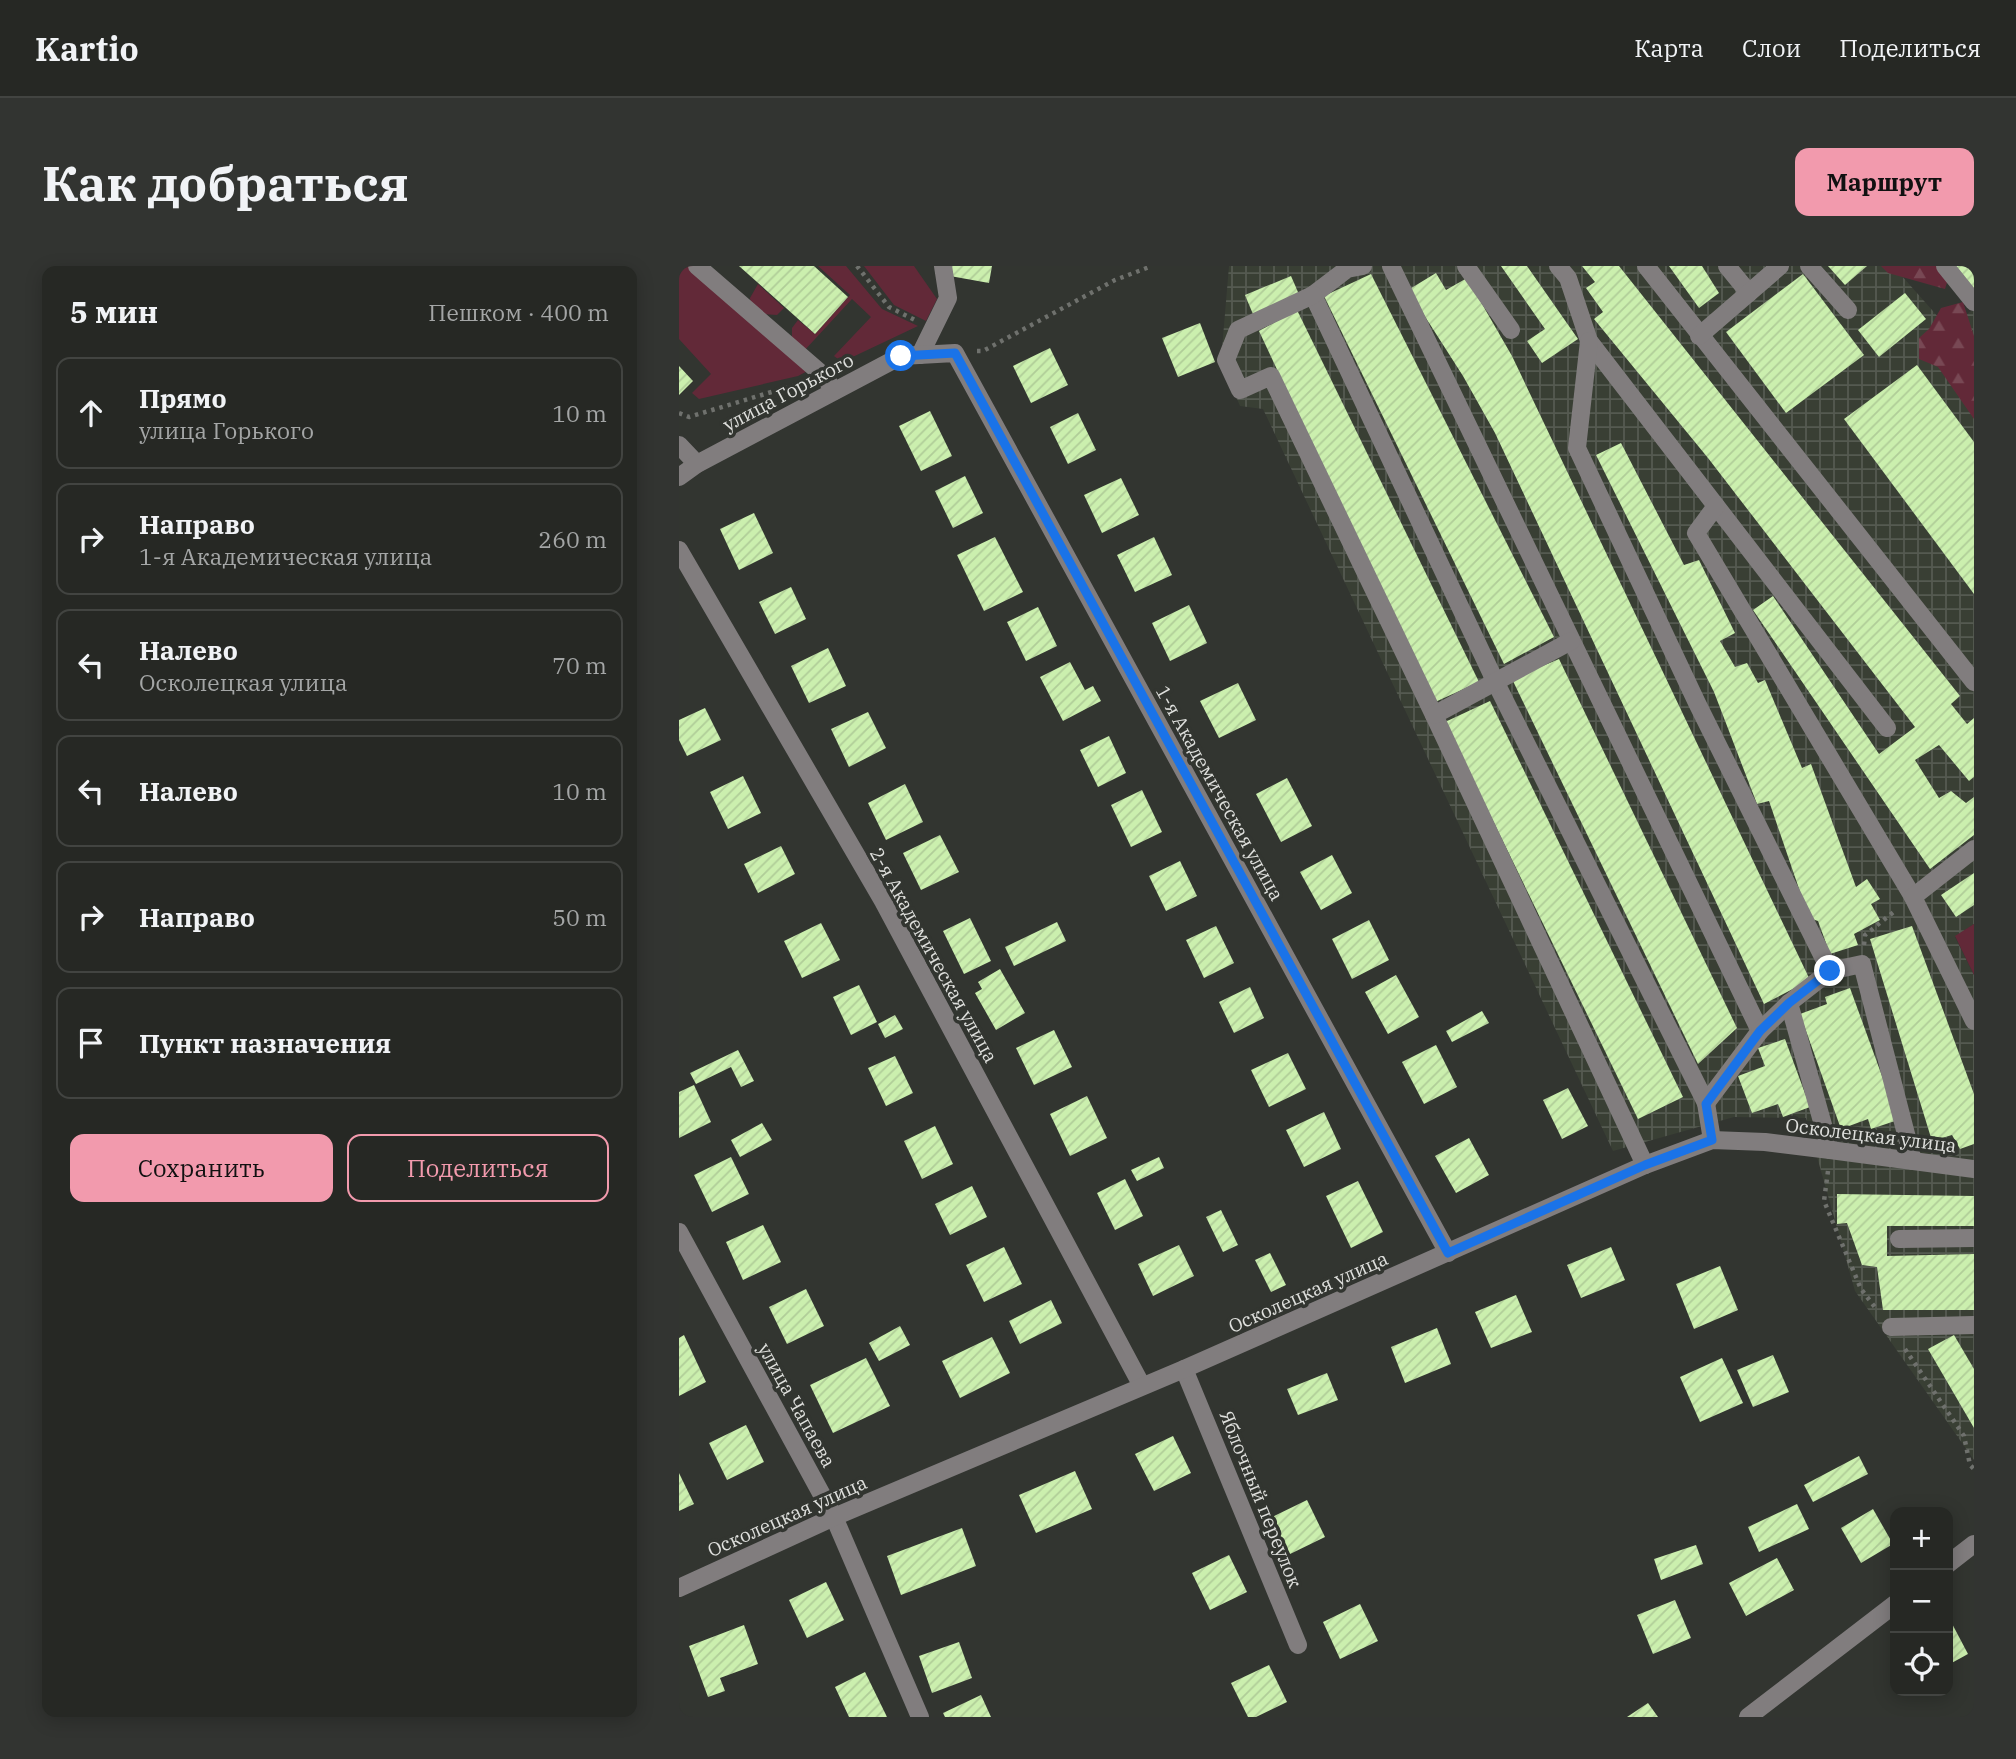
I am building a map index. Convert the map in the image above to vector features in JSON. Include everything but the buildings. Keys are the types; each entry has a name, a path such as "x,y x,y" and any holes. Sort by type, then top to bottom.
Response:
{"street":[{"path":"697,266 824,376 834,391"},
{"path":"920,355 948,298 943,266"},
{"path":"1363,266 1347,269 1313,295 1238,330 1226,360 1240,390 1271,376 1645,1165"},
{"path":"1391,266 1760,1031"},
{"path":"1466,266 1511,330"},
{"path":"1558,266 1567,278 1589,341 1887,728"},
{"path":"1646,266 1974,682"},
{"path":"1727,266 1749,293"},
{"path":"1699,336 1780,266"},
{"path":"1809,266 1848,310"},
{"path":"1945,266 1974,302"},
{"path":"1313,295 1496,683 1706,1104 1712,1140"},
{"path":"1589,341 1577,448 1697,703 1830,971"},
{"name":"улица Горького","path":"679,477 697,464 901,356 955,353"},
{"name":"1-я Академическая улица","path":"955,353 1448,1253"},
{"path":"679,445 697,464"},
{"path":"1716,506 1696,533 1913,897 1974,1021"},
{"name":"2-я Академическая улица","path":"679,550 883,901 1142,1386"},
{"path":"1434,715 1571,641"},
{"path":"1913,897 1974,849"},
{"path":"1706,1104 1760,1031 1789,1003 1830,971 1862,964 1913,1161"},
{"path":"1789,1003 1830,1150"},
{"name":"Осколецкая улица","path":"679,1588 834,1517 1184,1369 1645,1165 1712,1140 1765,1142 1974,1169"},
{"name":"улица Чапаева","path":"679,1233 834,1517 920,1717"},
{"path":"1899,1239 1974,1238"},
{"path":"1891,1327 1974,1325"},
{"name":"Яблочный переулок","path":"1184,1369 1298,1645"},
{"path":"1953,1560 1974,1544"},
{"path":"1748,1717 1890,1608"}],"path":[{"path":"955,353 983,351 1115,280 1152,266"},
{"path":"679,413 689,417"},
{"path":"1862,964 1865,935 1913,897"}],"shaded area":[{"path":"1229,266 1893,266 1948,328 1974,309 1974,924 1955,937 1974,975 1974,1460 1855,1291 1806,1118 1734,1117 1613,1151 1263,409 1240,406 1221,361"}],"green space":[{"path":"679,266 702,266 792,341 792,328 798,320 815,334 850,295 818,266 846,266 882,309 918,326 842,362 834,356 871,317 852,299 803,352 817,366 798,376 699,399 692,393 711,374 679,339"},
{"path":"864,266 914,266 937,299 926,321 894,305"},
{"path":"1881,266 1949,266 1951,269 1945,289 1888,273"},
{"path":"758,284 784,308 777,315 760,314 751,305 750,298"},
{"path":"1963,302 1974,336 1974,419 1938,367 1919,359 1919,338 1929,329 1941,308"},
{"path":"1974,924 1974,975 1955,936"}],"route":[{"path":"901,356 955,353 1448,1253 1645,1165 1712,1140 1706,1104 1760,1031 1789,1003 1830,971"}]}
